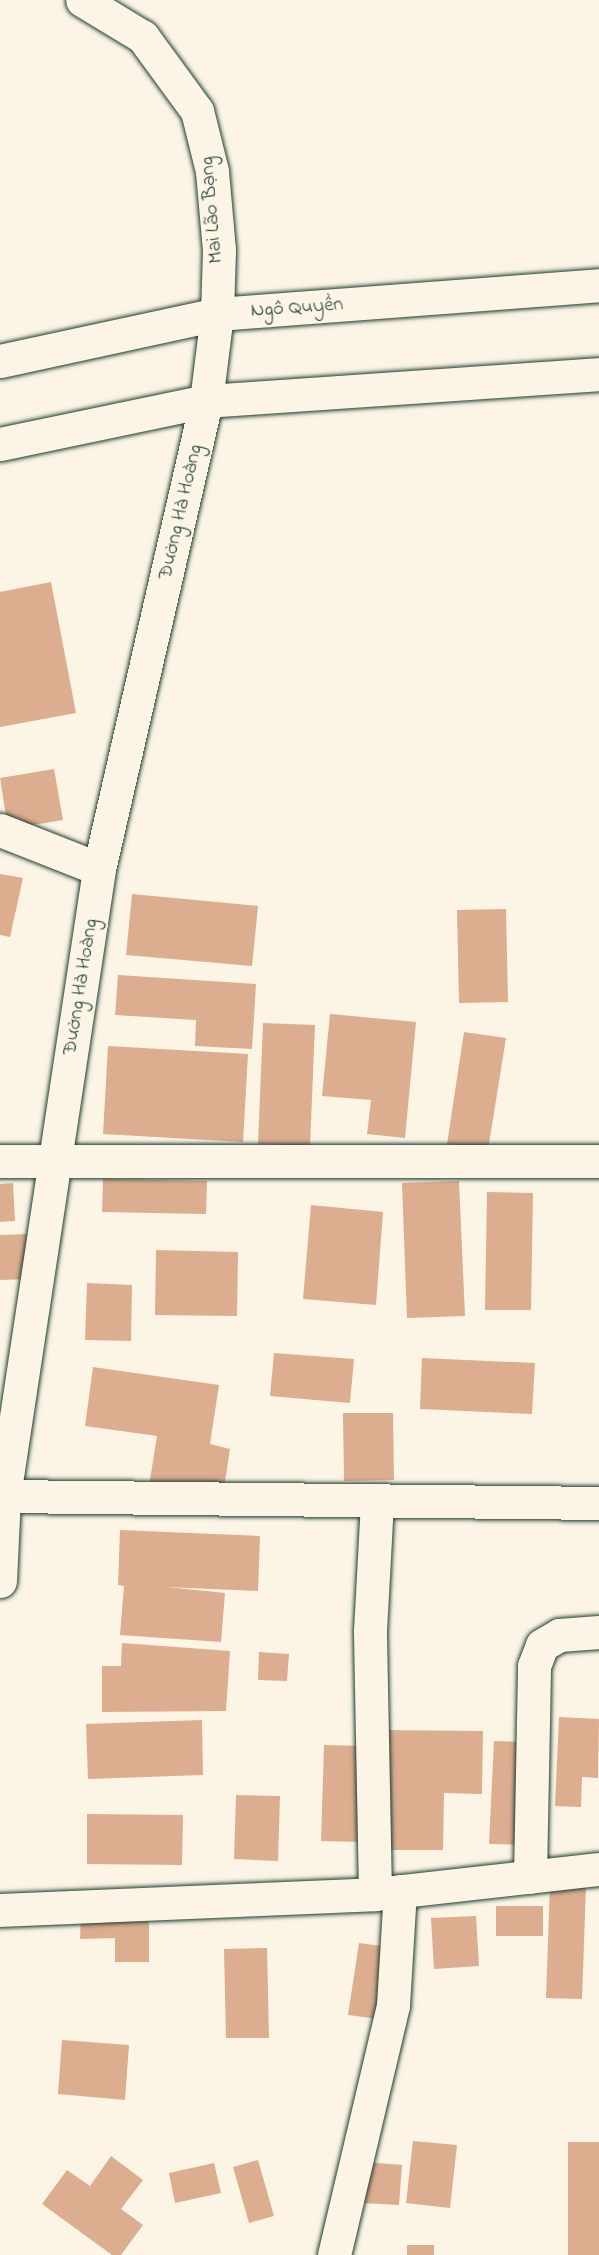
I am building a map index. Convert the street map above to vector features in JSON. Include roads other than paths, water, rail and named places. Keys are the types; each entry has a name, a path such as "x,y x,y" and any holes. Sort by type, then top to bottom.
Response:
{"street":[{"name":"Mai Lão Bạng","path":"82,0 143,37 197,111 212,171 219,250 217,314 206,401"},
{"name":"Ngô Quyền","path":"0,361 217,314 599,285"},
{"path":"0,444 206,401 599,374"},
{"name":"Đường Hà Hoàng","path":"0,1581 4,1496 99,868 206,401"},
{"path":"0,830 99,868"},
{"path":"0,1161 599,1161"},
{"path":"4,1496 599,1503"},
{"path":"334,2255 393,2005 370,1631 377,1502"},
{"path":"530,1877 534,1666 542,1645 559,1635 599,1632"},
{"path":"0,1910 387,1892 599,1869"}]}
